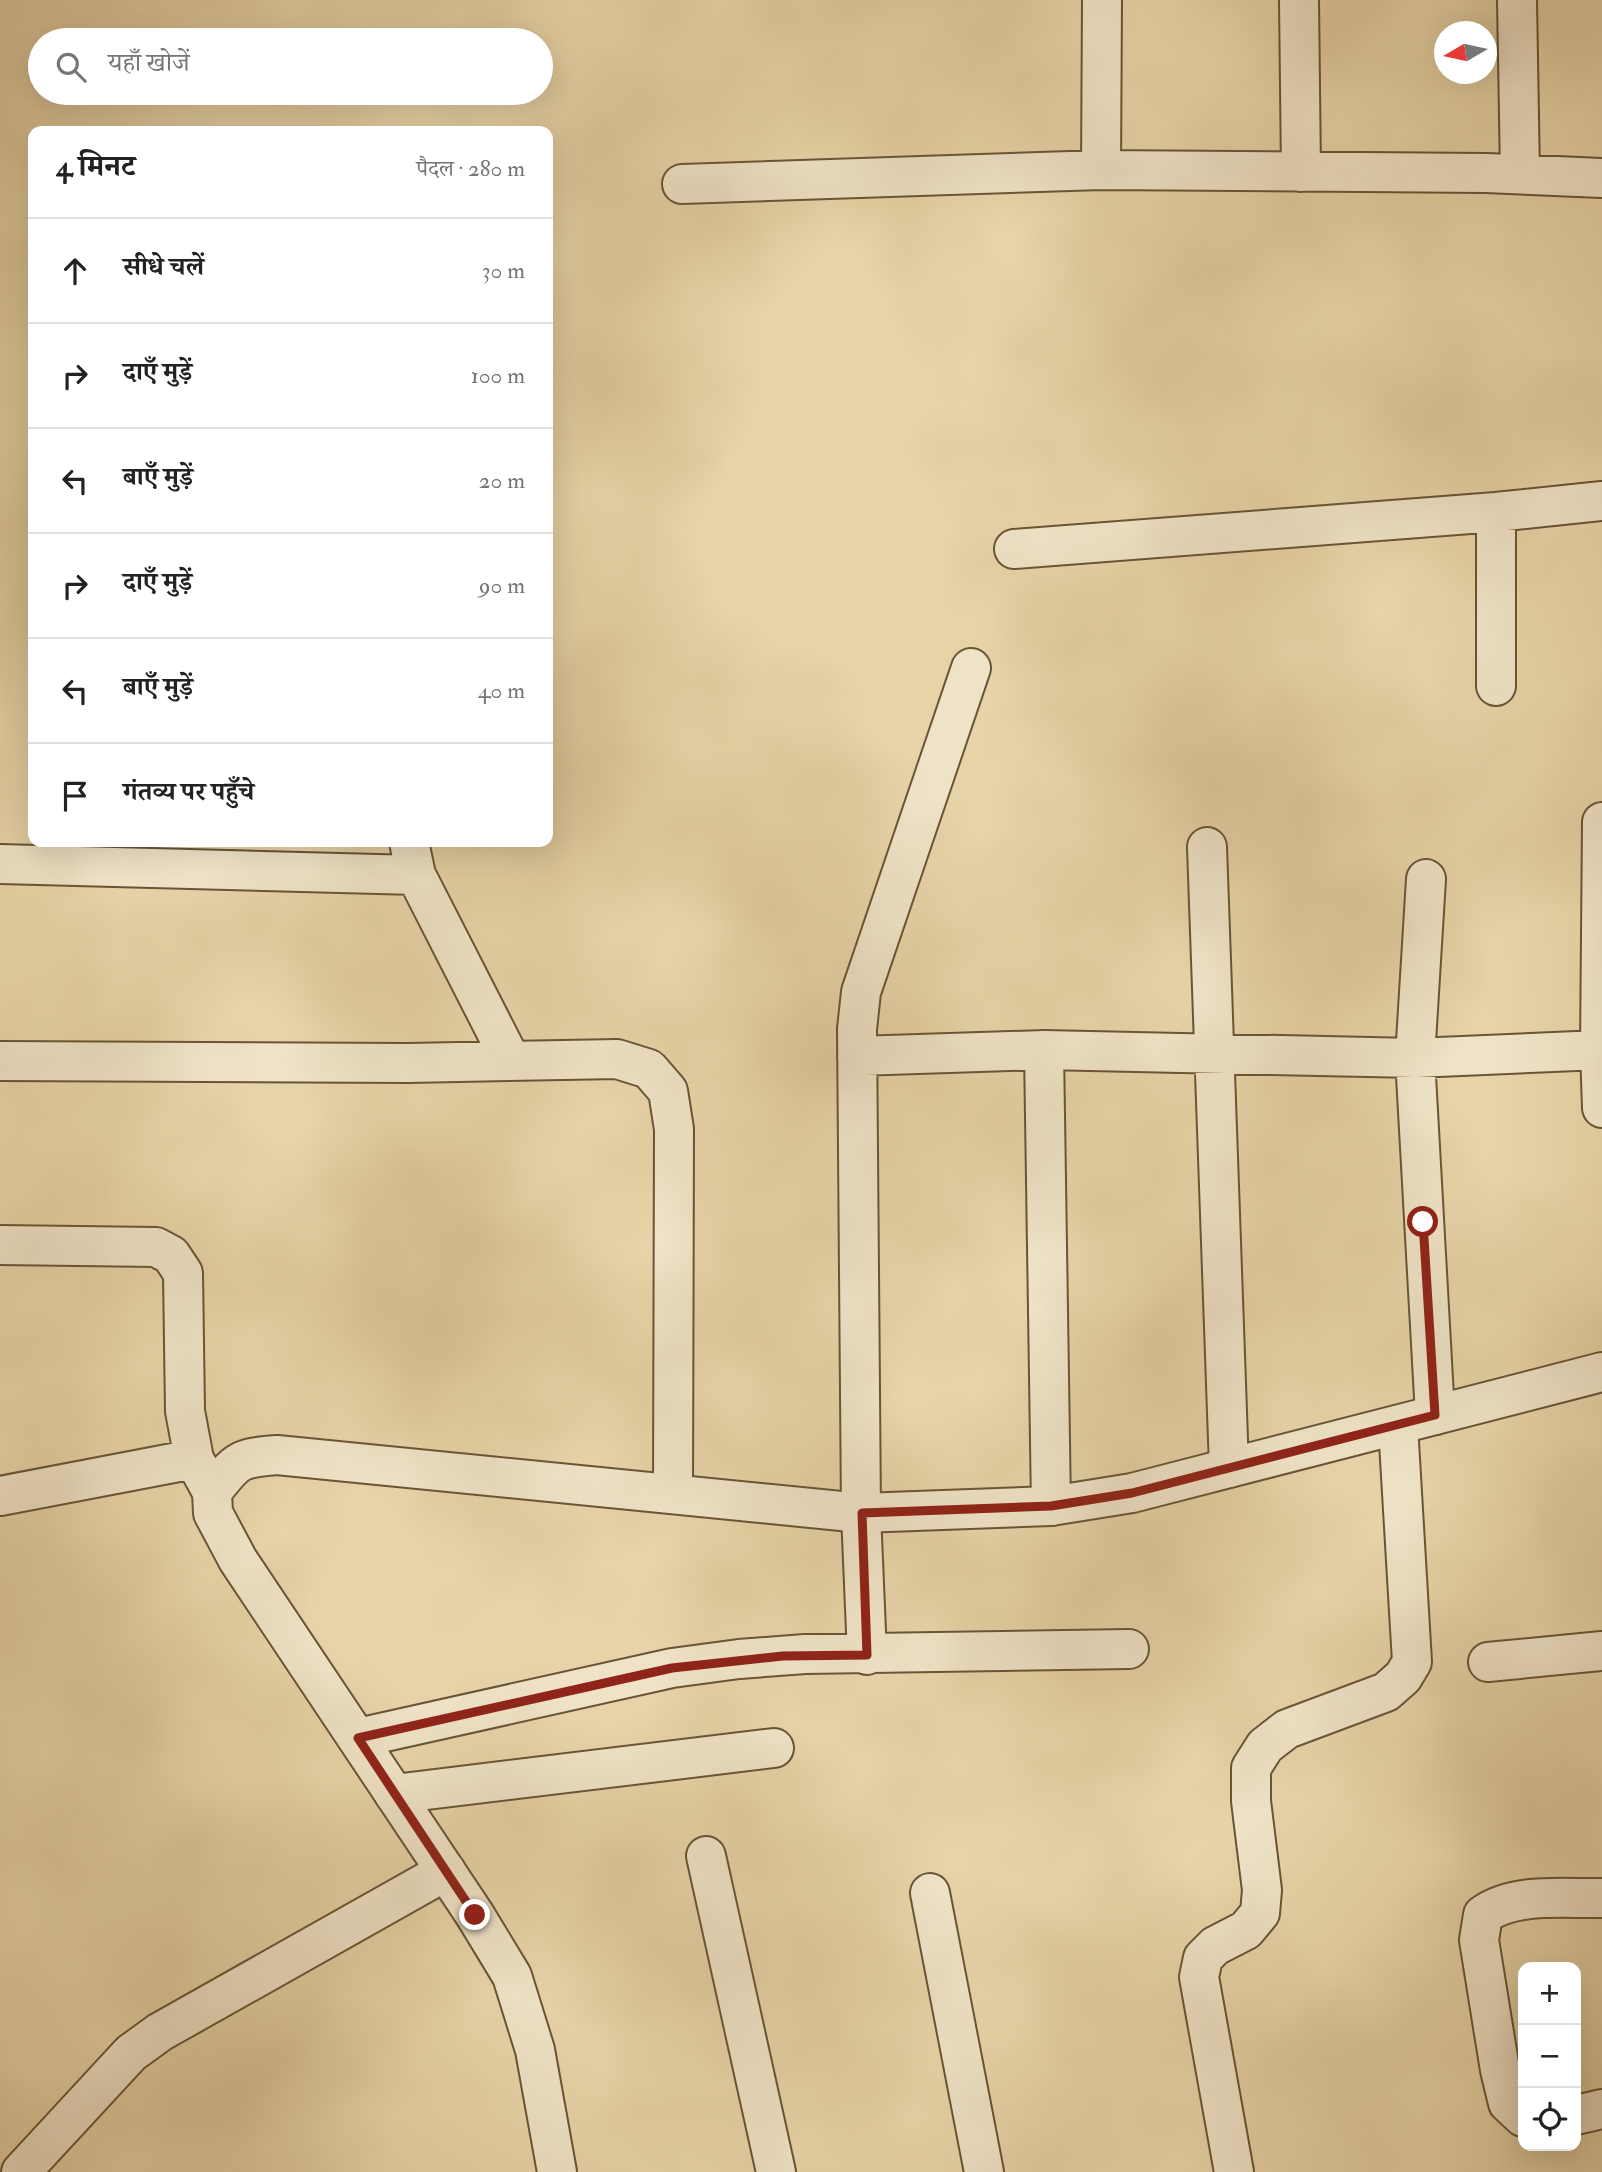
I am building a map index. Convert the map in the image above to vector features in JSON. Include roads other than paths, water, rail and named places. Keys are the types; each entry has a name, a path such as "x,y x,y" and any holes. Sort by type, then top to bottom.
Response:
{"street":[{"path":"1101,170 1102,0"},
{"path":"1299,0 1301,172"},
{"path":"1517,0 1520,174"},
{"path":"682,184 1101,170 1520,174 1602,178"},
{"path":"1014,549 1496,512 1602,501"},
{"path":"1496,512 1496,686"},
{"path":"867,1655 862,1513 857,1029 861,992 971,667"},
{"path":"1602,822 1602,1108"},
{"path":"1206,847 1229,1468"},
{"path":"0,864 413,858 511,1061"},
{"path":"1426,879 1415,1058 1435,1415"},
{"path":"857,1056 1044,1050 1415,1058 1600,1050"},
{"path":"1044,1050 1051,1506"},
{"path":"0,1061 617,1059 649,1069 668,1091 674,1129 673,1494"},
{"path":"0,1245 156,1247 171,1255 183,1273 185,1411 194,1459 212,1492 214,1513 238,1560 446,1871 512,1976 535,2050 557,2172"},
{"path":"212,1492 228,1472 245,1458 278,1455 862,1513 1051,1506 1132,1493 1602,1372"},
{"path":"1234,2172 1199,1977 1203,1958 1215,1946 1246,1930 1260,1913 1262,1890 1251,1801 1251,1768 1265,1746 1287,1729 1386,1692 1402,1677 1412,1662 1398,1424"},
{"path":"0,1496 194,1459"},
{"path":"358,1738 672,1668 739,1659 805,1654 1129,1649"},
{"path":"1488,1662 1602,1651"},
{"path":"394,1794 774,1748"},
{"path":"706,1856 776,2172"},
{"path":"21,2172 131,2053 160,2032 446,1871"},
{"path":"930,1893 984,2172"},
{"path":"1518,2112 1508,2103 1500,2070 1479,1940 1483,1916 1496,1906 1516,1901 1602,1898"},
{"path":"1581,2114 1602,2109"}]}
